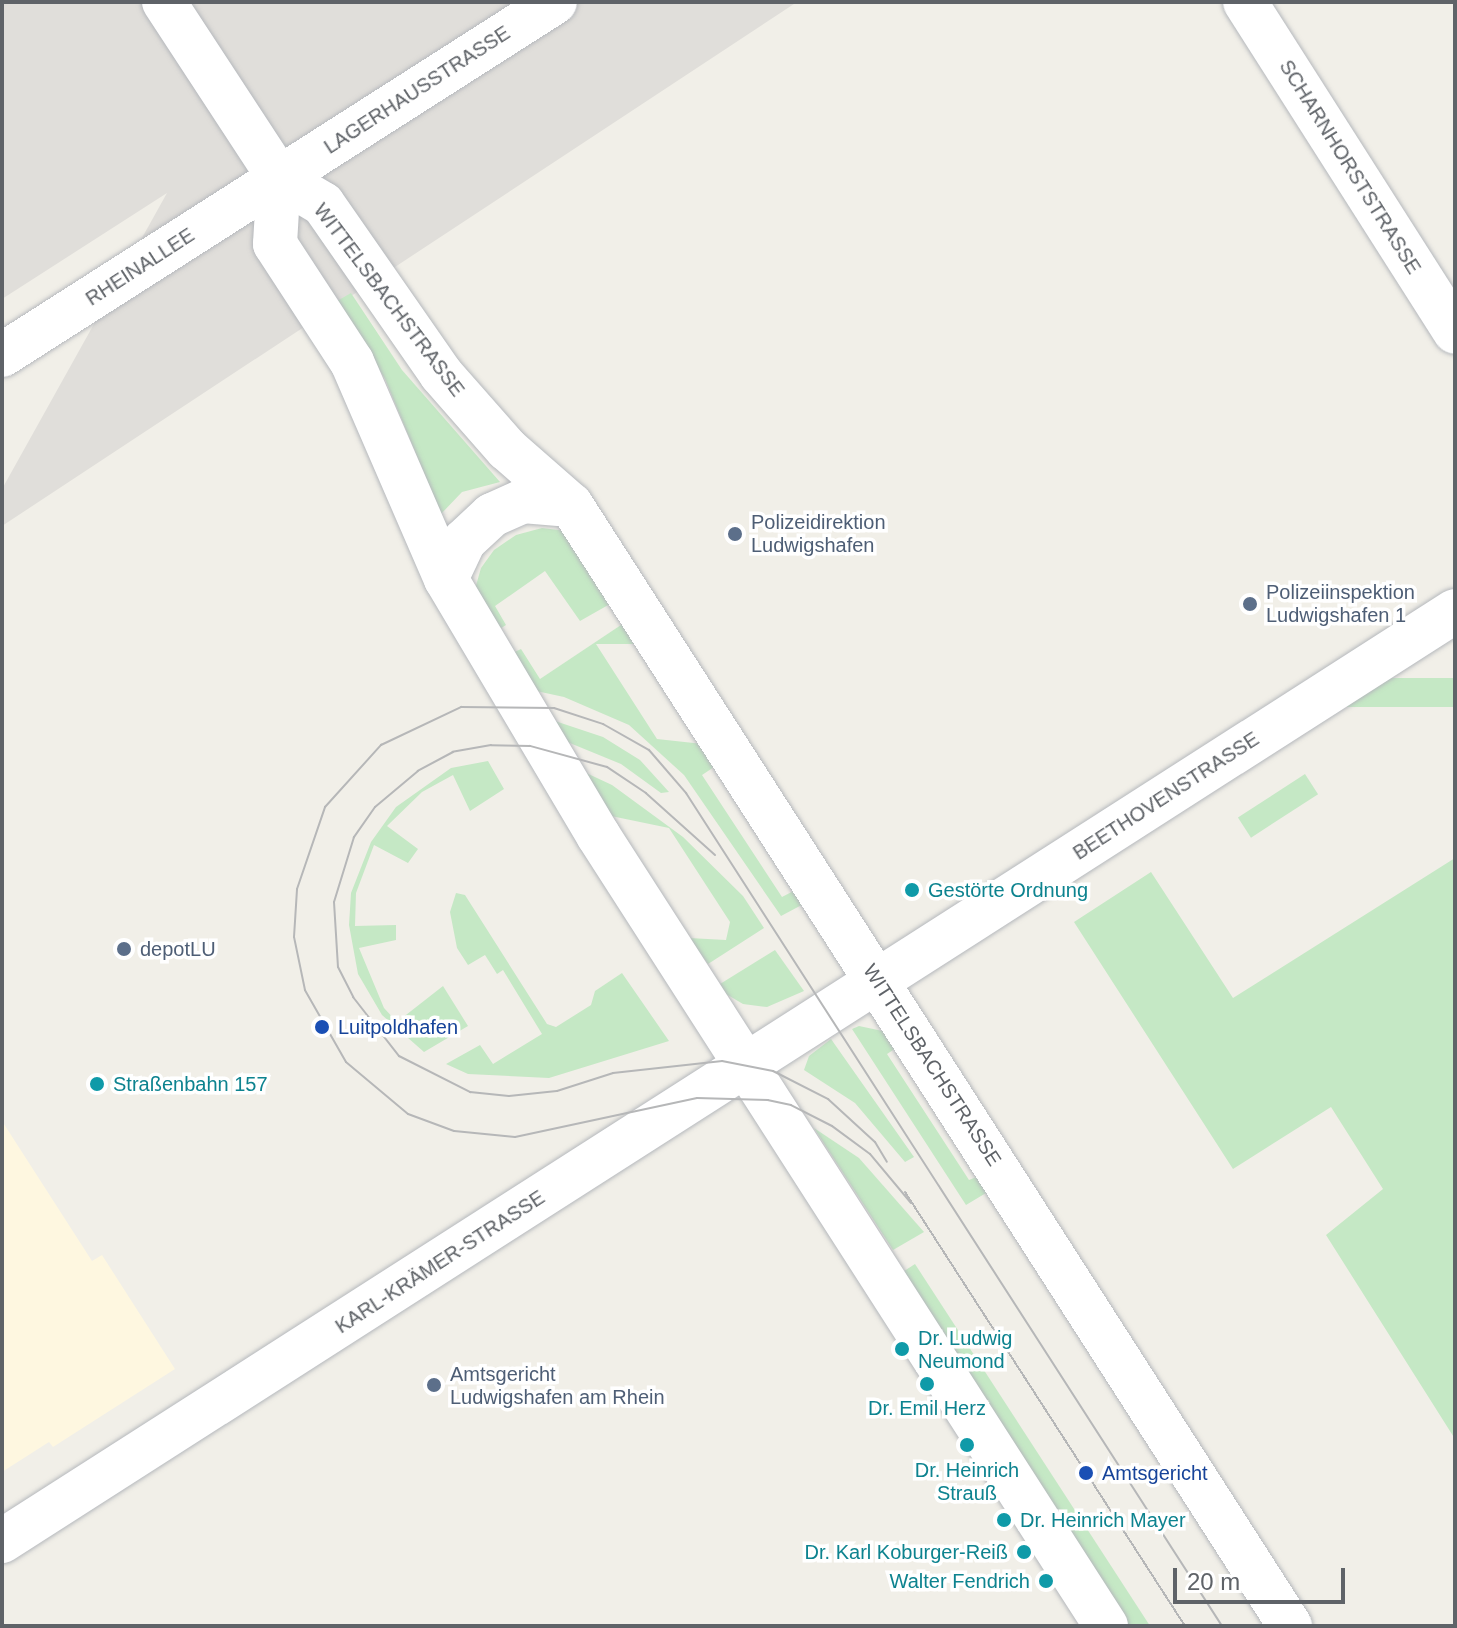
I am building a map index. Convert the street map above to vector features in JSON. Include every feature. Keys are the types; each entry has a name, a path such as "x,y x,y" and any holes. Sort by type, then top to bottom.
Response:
{"street":[{"path":"164,2 279,178 275,244 352,362 446,579 598,835 1098,1623"},
{"name":"LAGERHAUSSTRASSE","path":"279,178 555,2"},
{"name":"SCHARNHORSTSTRASSE","path":"1245,2 1455,332"},
{"name":"RHEINALLEE","path":"2,355 279,178"},
{"name":"WITTELSBACHSTRASSE","path":"279,178 323,204 441,374 507,449 571,505 1290,1626"},
{"path":"446,579 464,541 492,515 523,501 571,505"},
{"name":"BEETHOVENSTRASSE","path":"878,981 1455,611"},
{"name":"KARL-KRÄMER-STRASSE","path":"2,1541 878,981"}],"shaded area":[{"path":"2,2 797,2 2,526 2,489 167,193 2,299"},
{"path":"2,1121 92,1261 102,1255 175,1369 53,1447 49,1442 2,1472"}],"green space":[{"path":"351,293 402,370 500,482 462,492 441,514 385,379 337,301"},
{"path":"542,528 567,531 617,600 580,621 545,571 495,606 506,625 495,632 475,589 481,568 494,550 516,535"},
{"path":"630,619 645,644 596,644 657,739 712,745 723,761 702,775 782,897 803,886 811,900 781,916 684,775 629,725 564,697 527,689 508,655 521,649 540,679"},
{"path":"1335,678 1455,678 1455,707 1335,707"},
{"path":"546,718 603,737 640,760 669,792 661,793 621,764 560,739"},
{"path":"488,761 504,789 470,811 453,775 422,792 387,826 418,849 408,863 374,845 356,893 355,926 396,925 396,940 359,948 384,1008 397,1022 443,986 468,1026 424,1052 382,1015 358,974 349,925 351,893 371,842 396,807 451,768"},
{"path":"582,771 612,785 683,837 743,896 764,928 708,964 689,938 726,940 730,922 669,828 611,816"},
{"path":"1305,774 1318,794 1251,838 1238,818"},
{"path":"1455,858 1455,1439 1326,1235 1383,1189 1331,1107 1233,1169 1074,922 1151,872 1233,998"},
{"path":"456,893 465,895 547,1024 556,1027 591,1005 595,991 622,973 669,1041 549,1078 468,1074 446,1064 480,1045 493,1064 542,1034 503,970 497,974 485,955 468,965 457,948 450,912"},
{"path":"775,950 804,991 767,1007 743,1004 726,994 720,984"},
{"path":"859,1026 892,1033 902,1044 887,1054 969,1180 986,1173 996,1187 966,1205 852,1029"},
{"path":"831,1039 914,1157 905,1162 855,1103 804,1070 809,1056"},
{"path":"814,1128 859,1158 924,1232 893,1250"},
{"path":"915,1264 1150,1625 1125,1626 897,1275"}],"tram line":[{"path":"911,1203 870,1154 832,1126 791,1105 768,1100 697,1098 515,1137 454,1131 408,1114 346,1062 305,990 294,937 297,889 325,807 381,745 461,707 554,708 603,724 649,750 686,793 1222,1626"},
{"path":"715,855 646,793 607,767 530,746 491,745 453,752 418,771 375,807 354,837 334,902 338,967 353,997 399,1056 470,1092 509,1096 557,1091 613,1073 722,1061 773,1071 828,1099 875,1142 887,1162"},
{"path":"905,1192 1185,1626"}],"place":[{"name":"Polizeidirektion Ludwigshafen","path":"735,534"},
{"name":"Polizeiinspektion Ludwigshafen 1","path":"1250,604"},
{"name":"Gestörte Ordnung","path":"912,890"},
{"name":"depotLU","path":"124,949"},
{"name":"Luitpoldhafen","path":"322,1027"},
{"name":"Straßenbahn 157","path":"97,1084"},
{"name":"Dr. Ludwig Neumond","path":"902,1349"},
{"name":"Dr. Emil Herz","path":"927,1384"},
{"name":"Amtsgericht Ludwigshafen am Rhein","path":"434,1385"},
{"name":"Dr. Heinrich Strauß","path":"967,1445"},
{"name":"Amtsgericht","path":"1086,1473"},
{"name":"Dr. Heinrich Mayer","path":"1004,1520"},
{"name":"Dr. Karl Koburger-Reiß","path":"1024,1552"},
{"name":"Walter Fendrich","path":"1046,1581"}]}
